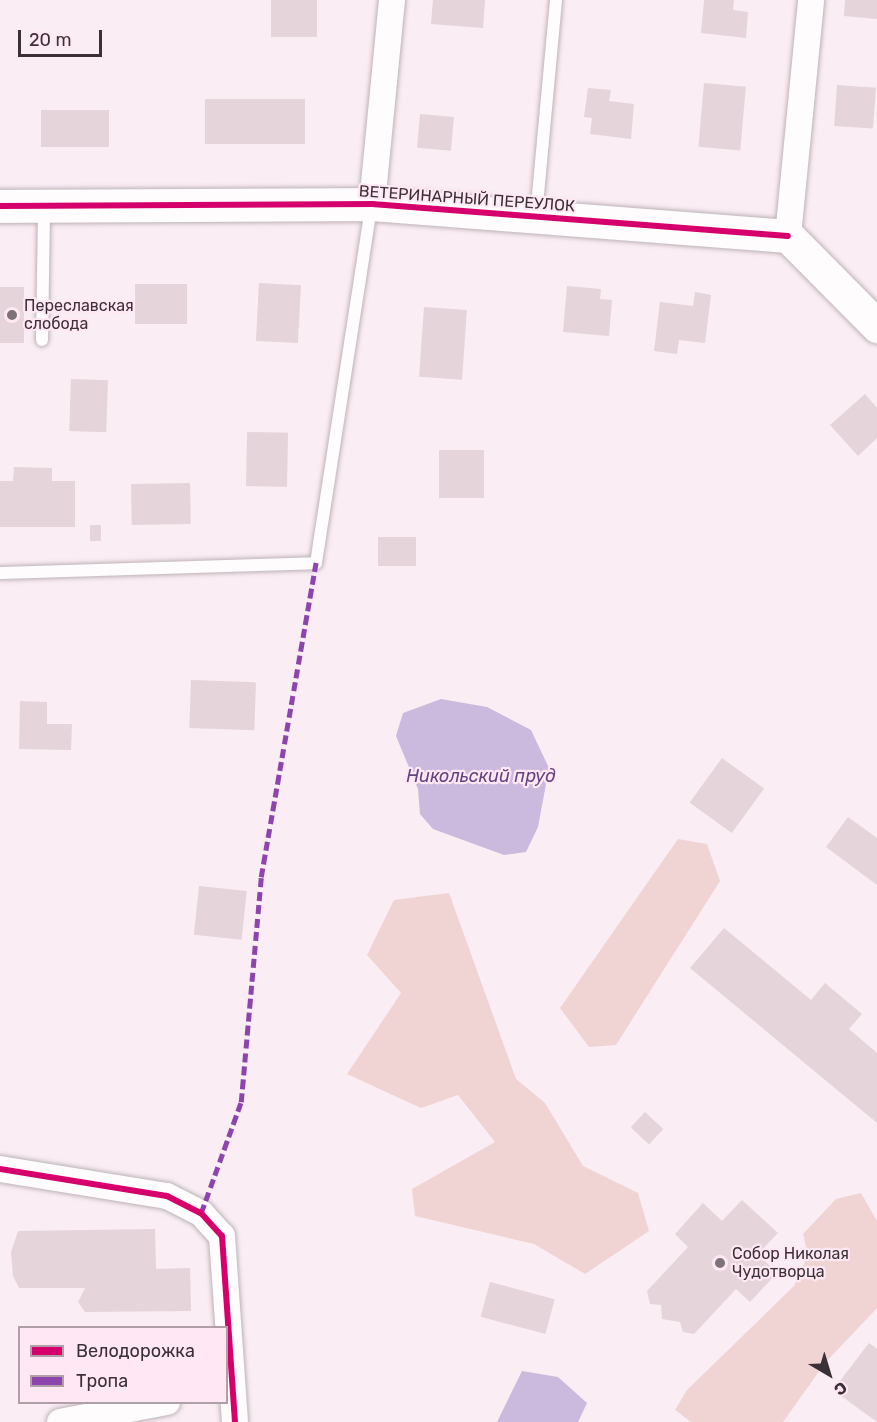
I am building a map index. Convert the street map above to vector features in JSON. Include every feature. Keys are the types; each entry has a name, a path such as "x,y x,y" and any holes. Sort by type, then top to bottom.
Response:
{"street":[{"path":"372,204 392,0"},
{"path":"811,0 788,236 877,326"},
{"name":"ВЕТЕРИНАРНЫЙ ПЕРЕУЛОК","path":"0,206 372,204 788,236"},
{"path":"0,1169 167,1197 201,1213 222,1236 227,1326"},
{"path":"228,1352 230,1391 236,1422"},
{"path":"60,1422 156,1404"}],"lane":[{"path":"536,217 556,0"},
{"path":"0,573 316,563 372,204"},
{"path":"42,340 44,206"}],"shaded area":[{"path":"678,839 707,844 720,881 616,1045 589,1047 560,1008"},
{"path":"449,893 516,1079 545,1103 583,1166 638,1193 649,1231 585,1274 534,1244 415,1216 412,1189 495,1142 458,1095 421,1108 347,1074 401,993 367,955 394,900"},
{"path":"861,1193 877,1221 877,1308 825,1363 783,1422 691,1422 675,1410 687,1390 794,1286 808,1255 803,1234 836,1199"}],"water":[{"name":"Никольский пруд","path":"441,699 487,707 531,730 549,768 538,827 526,852 504,855 433,829 420,814 418,789 396,736 403,713"},
{"path":"522,1371 558,1377 587,1403 578,1422 497,1422"}],"building":[{"path":"271,0 317,0 317,37 271,37"},
{"path":"433,0 485,0 483,28 431,24"},
{"path":"704,0 734,0 733,10 748,12 746,38 701,33"},
{"path":"845,0 877,0 877,19 844,16"},
{"path":"704,83 746,87 740,150 698,147"},
{"path":"837,85 876,88 873,129 834,126"},
{"path":"588,88 611,90 609,101 634,104 631,139 590,134 592,118 584,117"},
{"path":"205,99 305,99 305,144 205,144"},
{"path":"41,110 109,110 109,147 41,147"},
{"path":"420,114 454,117 451,151 417,148"},
{"path":"259,283 301,285 298,343 256,341"},
{"path":"135,284 187,284 187,324 135,324"},
{"path":"567,286 601,289 600,299 612,300 609,336 563,332"},
{"name":"Переславская слобода","path":"0,287 24,287 24,343 0,343"},
{"path":"695,292 711,295 705,343 679,340 677,354 654,351 660,302 693,306"},
{"path":"424,307 467,310 462,380 419,377"},
{"path":"71,379 108,380 106,432 69,431"},
{"path":"865,394 877,408 877,438 858,456 830,425"},
{"path":"247,432 288,433 287,487 246,486"},
{"path":"439,450 484,450 484,498 439,498"},
{"path":"14,467 52,468 52,481 75,481 75,527 0,527 0,481 13,481"},
{"path":"190,483 191,524 132,525 131,484"},
{"path":"90,525 101,525 101,541 90,541"},
{"path":"378,537 416,537 416,566 378,566"},
{"path":"191,680 256,682 254,730 189,728"},
{"path":"20,701 47,702 47,724 72,724 71,750 19,749"},
{"path":"722,758 764,789 732,833 690,802"},
{"path":"848,817 877,838 877,885 826,847"},
{"path":"199,886 247,891 242,940 194,935"},
{"path":"724,928 811,1000 825,983 862,1014 849,1029 877,1053 877,1123 690,968"},
{"path":"645,1112 663,1129 649,1144 631,1127"},
{"name":"Собор Николая Чудотворца","path":"742,1200 778,1233 758,1254 777,1273 750,1302 736,1289 694,1334 683,1332 680,1322 662,1319 661,1305 650,1304 647,1291 688,1247 675,1234 703,1203 722,1221"},
{"path":"155,1229 156,1269 190,1268 191,1311 85,1312 78,1302 85,1288 19,1288 13,1276 11,1252 18,1231"},
{"path":"490,1282 555,1299 545,1334 481,1317"},
{"path":"869,1343 877,1349 877,1422 833,1390"}],"marked path":[{"path":"201,1213 241,1102 261,877 316,563"}],"cycle path":[{"path":"0,206 372,204 788,236"},
{"path":"0,1169 167,1196 201,1213 222,1236 235,1422"}],"place":[{"name":"Переславская слобода","path":"12,315"},
{"name":"Собор Николая Чудотворца","path":"720,1263"}]}
